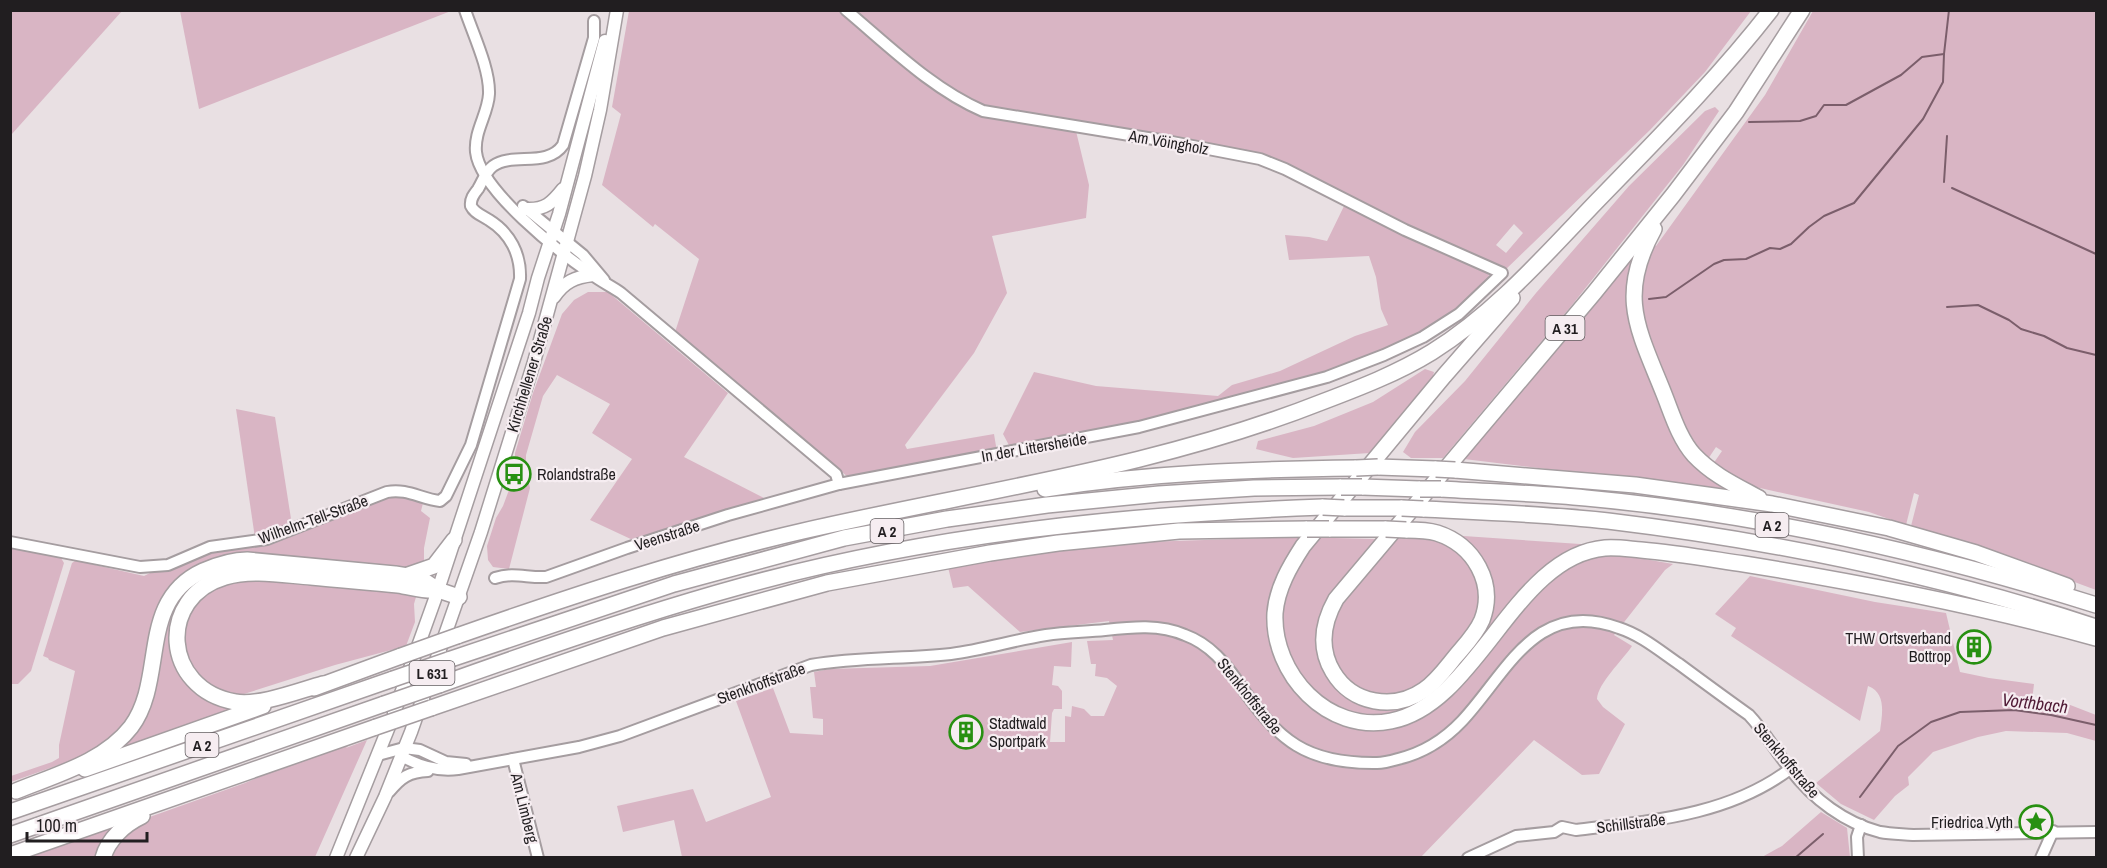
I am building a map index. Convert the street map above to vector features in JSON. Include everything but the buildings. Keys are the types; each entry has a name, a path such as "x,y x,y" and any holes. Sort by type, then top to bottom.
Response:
{"highway":[{"path":"13,792 143,750 559,600 670,565 800,531 1040,482 1196,445 1281,419 1390,374 1430,353 1472,324 1512,288 1694,103 1771,10"},
{"name":"A 31","path":"1455,464 1673,195 1736,112 1802,10"},
{"path":"1673,195 1646,243 1636,272 1633,297 1638,329 1678,428 1693,453 1725,482 1772,504"},
{"path":"1566,234 1311,536 1290,565 1277,600 1275,614 1278,644 1291,676 1315,702 1329,711 1360,722 1390,722 1417,713 1443,692 1552,570 1579,555 1604,548 1667,552 1824,577 2044,624 2097,638"},
{"path":"865,518 1051,488 1137,478 1232,471 1378,467 1436,469 1455,464 1635,484 1772,504 1889,528 1976,553 2090,594 2096,604"},
{"path":"10,855 195,791 388,718 431,708 663,628 827,583 1058,543 1168,532 1307,529 1386,529 1406,530 1439,534 1457,542 1478,565 1485,582 1485,606 1482,618 1471,638 1425,690 1399,701 1387,703 1374,701 1349,690 1334,673 1324,648 1323,634 1326,621 1336,599 1348,582 1455,464"},
{"name":"A 2","path":"10,812 674,584 844,538 947,519 1047,505 1206,491 1341,487 1441,489 1586,498 1742,520 1845,538 2022,582 2096,604"},
{"name":"A 2","path":"10,835 388,718 439,685 540,648 743,585 870,557 1046,527 1196,512 1323,507 1402,508 1531,514 1607,521 1735,539 1893,570 1997,597 2097,627"},
{"path":"945,561 1046,527"},
{"path":"406,576 434,566 454,540"},
{"path":"13,792 82,764 120,739 131,727 138,717 148,692 160,619 172,597 196,574 238,560 406,576 426,580 438,590 459,597"},
{"path":"323,684 249,703 206,692 186,673 177,647 179,623 187,604 204,587 216,580 242,573 380,583 428,591 438,590"},
{"path":"103,858 108,845 129,823 184,800 195,791"}],"main road":[{"name":"Kirchhellener Straße","path":"336,858 378,755 388,718 438,590 529,313 615,10"},
{"name":"Kirchhellener Straße","path":"356,858 385,797 400,751 411,732 481,532 550,303 593,143 615,10"},
{"name":"L 631","path":"526,209 548,206 567,183"},
{"name":"L 631","path":"550,303 566,283 579,277 592,275"},
{"name":"Kirchhellener Straße","path":"388,718 392,741 400,751"}],"street":[{"path":"465,10 486,72 489,93 476,136 476,153 485,175 510,206 596,268 606,282"},
{"name":"Am Vöingholz","path":"846,10 935,83 960,101 983,111 1260,159 1405,230 1502,273"},
{"path":"485,175 495,164 548,156 558,152 563,145 594,38 594,21"},
{"name":"Kirchhellener Straße","path":"440,501 446,496 467,456 520,279 518,254 508,237 478,214 471,205 471,199 485,175"},
{"path":"499,192 526,209 552,236"},
{"path":"566,247 592,275 606,282 836,474 839,484"},
{"name":"In der Littersheide","path":"839,484 1129,429 1271,393 1327,376 1384,355 1423,337 1459,314 1502,273"},
{"name":"Veenstraße","path":"495,578 509,574 536,578 546,577 728,515 839,484"},
{"name":"Wilhelm-Tell-Straße","path":"10,542 140,567 161,567 210,547 267,539 387,492 412,492 440,501"},
{"name":"Stenkhoffstraße","path":"400,751 418,764 443,771 579,747 620,736 811,665 835,661 939,655 978,650 1047,635 1150,627 1184,634 1199,640 1214,652 1274,728 1289,742 1304,751 1340,762 1380,764 1411,756 1450,733 1509,661 1537,636 1559,625 1590,621 1611,625 1633,634 1749,715 1790,769 1819,800 1861,825 1882,832 1913,835 2097,832"},
{"path":"411,732 424,752"},
{"name":"Stenkhoffstraße","path":"378,755 400,751 424,752 447,762 472,765"},
{"name":"Am Limberg","path":"513,759 538,858"},
{"name":"Schillstraße","path":"1468,858 1516,836 1554,832 1562,827 1576,830 1670,819 1698,812 1764,787 1790,769"},
{"name":"Kirchhellener Straße","path":"385,797 406,774 417,771 443,771"},
{"path":"1858,858 1857,837 1861,825"},
{"path":"2041,858 2053,831"}],"shaded area":[{"path":"180,10 451,11 199,109"},
{"path":"10,11 122,11 11,135"},
{"path":"629,11 1751,11 1705,72 1650,130 1502,273 1260,159 1075,127 1089,185 1086,218 992,236 1007,293 974,353 905,445 907,449 994,434 997,452 848,477 675,332 699,259 655,224 653,227 602,185 621,114 612,107","holes":["1514,224 1523,233 1506,253 1496,245"]},
{"path":"1813,11 2096,11 2096,590 2002,555 1911,526 1919,495 1914,493 1906,525 1869,512 1751,486 1713,464 1722,451 1716,447 1708,459 1675,407 1644,334 1639,314 1638,292 1651,245 1656,246 1765,95"},
{"path":"1715,107 1719,111 1683,165 1572,305 1443,458 1411,458 1403,452 1415,432 1465,381 1536,293 1629,186 1705,111"},
{"path":"1345,204 1487,271 1489,276 1487,282 1463,306 1404,344 1343,368 1192,412 1011,449 1003,434 1034,372 1096,386 1218,396 1232,385 1280,371 1355,336 1388,325 1381,309 1376,277 1369,256 1289,260 1285,235 1327,241"},
{"path":"1636,249 1628,282 1628,295 1671,427 1731,491 1464,459"},
{"path":"588,292 608,292 728,393 684,457 768,500 710,515 635,541 590,520 632,459 592,433 610,404 557,375 543,396 526,455 526,471 530,488 509,569 493,567 488,560 487,546 515,474 515,453 533,393 562,314 574,300"},
{"path":"1425,369 1434,372 1433,376 1370,453 1293,458 1256,449 1258,441 1314,426 1373,402"},
{"path":"236,409 275,417 292,525 255,538"},
{"path":"394,493 423,503 421,511 430,518 424,548 424,563 418,568 176,586 133,716 105,744 78,758 11,782 11,776 59,758 59,745 75,671 43,656 72,563 82,562 144,576 150,571"},
{"path":"1449,535 1595,545 1633,557 1673,564 1665,570 1614,635 1632,646 1601,686 1597,699 1603,707 1625,724 1599,774 1582,775 1534,740 1421,857 682,857 674,820 623,832 617,806 693,789 706,822 771,797 736,701 773,688 790,733 823,735 823,719 813,718 810,687 816,687 814,672 830,669 930,666 1072,642 1071,667 1054,666 1052,685 1058,686 1062,691 1062,709 1054,709 1052,713 1050,742 1065,742 1065,716 1071,717 1072,706 1084,709 1091,716 1104,716 1117,686 1107,678 1095,676 1096,664 1091,664 1087,641 1113,640 1109,621 1020,632 968,586 953,588 948,567 1047,552 1144,542 1294,537 1374,539"},
{"path":"11,548 61,558 64,563 31,671 18,684 11,684"},
{"path":"1750,576 1875,602 1946,613 1960,672 2034,684 2032,701 2060,701 2096,715 2096,741 2067,733 2006,731 1978,737 1933,752 1908,777 1909,785 1895,796 1874,820 1841,804 1816,783 1880,731 1881,699 1874,689 1868,686 1860,721 1731,636 1736,628 1715,614"},
{"path":"200,577 193,590 178,660 238,708 113,751 153,686 172,604"},
{"path":"259,579 410,593 416,597 415,622 406,646 335,665 244,694 244,696 221,692 201,680 185,654 184,625 198,599 225,582"},
{"path":"367,740 315,857 107,858 113,845 144,819 245,783 302,759 353,741 346,748"},
{"path":"1821,812 1847,828 1850,857 1762,857 1782,846"},
{"path":"122,820 98,857 18,858"}],"waterway":[{"path":"1649,299 1666,297 1714,264 1724,260 1746,259 1770,248 1780,249 1791,244 1824,216 1854,203 1923,119 1943,82 1949,10"},
{"path":"1749,122 1800,121 1816,116 1824,105 1846,105 1901,75 1922,57 1944,54"},
{"path":"1944,182 1947,136"},
{"path":"1952,188 2096,254"},
{"path":"1947,307 1978,305 2009,320 2021,329 2044,336 2067,348 2096,355"},
{"name":"Vorthbach","path":"1860,797 1898,746 1931,722 1960,712 2014,710 2096,725"},
{"name":"Vorthbach","path":"1795,858 1823,834"}],"place":[{"name":"Rolandstraße","path":"514,474"},
{"name":"THW Ortsverband Bottrop","path":"1974,647"},
{"name":"Stadtwald Sportpark","path":"966,732"},
{"name":"Friedrica Vyth","path":"2036,822"}]}
